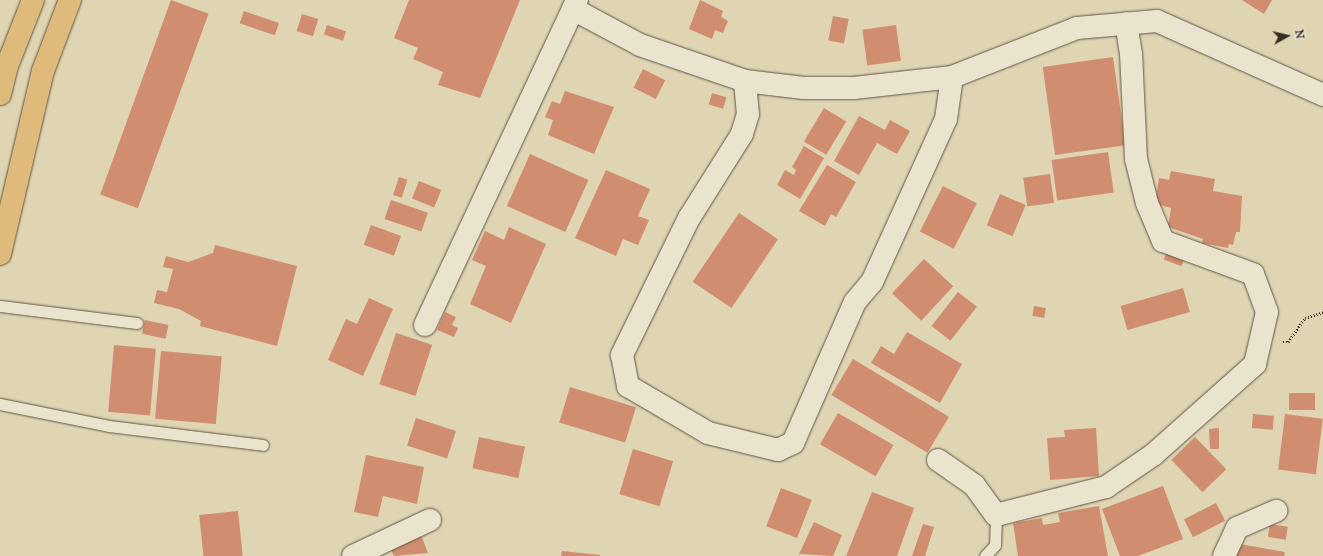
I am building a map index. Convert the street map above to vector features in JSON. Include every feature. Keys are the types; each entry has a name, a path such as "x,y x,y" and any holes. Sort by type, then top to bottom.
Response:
{"main road":[{"path":"0,94 7,66 33,0"},
{"path":"0,254 43,71 70,0"}],"street":[{"path":"425,325 575,4 640,45 745,81 804,88 854,88 952,77 1077,28 1157,21 1323,95"},
{"path":"938,460 974,485 996,515 1106,487 1154,455 1255,364 1267,312 1253,274 1163,241 1147,203 1136,159 1131,54 1126,23"},
{"path":"745,81 748,114 742,134 689,218 622,355 628,386 708,433 778,450 793,443 855,302 872,282 946,119 952,77"},
{"path":"1224,556 1237,528 1276,510"},
{"path":"353,556 430,520"}],"lane":[{"path":"0,306 137,323"},
{"path":"0,404 109,426 263,445"},
{"path":"985,556 995,545 996,515"}],"path":[{"path":"1260,340 1288,342 1305,318 1323,312"}],"building":[{"path":"171,0 209,14 138,208 100,195"},
{"path":"409,0 520,0 480,98 438,85 443,72 413,59 418,48 394,38"},
{"path":"700,0 723,11 721,17 728,21 723,33 715,30 712,39 689,29"},
{"path":"1242,0 1272,0 1264,14"},
{"path":"244,11 279,23 275,35 240,23"},
{"path":"302,14 318,19 313,36 297,31"},
{"path":"833,16 849,19 844,44 828,41"},
{"path":"327,25 346,31 343,41 324,35"},
{"path":"896,25 901,61 867,65 862,30"},
{"path":"1113,57 1125,145 1055,155 1043,67"},
{"path":"643,69 665,80 656,99 633,88"},
{"path":"565,91 614,107 594,154 548,135 553,120 545,117 552,101 560,104"},
{"path":"712,93 726,97 723,109 709,105"},
{"path":"824,108 846,121 826,155 804,141"},
{"path":"859,116 885,130 890,120 910,131 897,154 877,143 859,175 834,161"},
{"path":"804,146 824,158 800,199 777,185 785,170 794,175 796,170 792,167"},
{"path":"1108,152 1114,193 1057,201 1052,160"},
{"path":"530,154 588,180 565,232 507,206"},
{"path":"827,165 856,182 836,217 831,214 825,226 799,211"},
{"path":"606,170 650,189 638,216 649,220 638,245 623,239 616,256 575,238"},
{"path":"1171,171 1215,179 1213,191 1242,196 1240,232 1236,232 1233,245 1229,244 1228,248 1202,243 1203,239 1168,227 1171,208 1155,204 1159,178 1169,180"},
{"path":"1050,174 1054,203 1027,206 1023,178"},
{"path":"399,177 408,180 402,198 393,195"},
{"path":"419,181 441,190 434,208 412,199"},
{"path":"943,186 977,203 954,249 920,231"},
{"path":"1000,194 1026,205 1012,236 987,225"},
{"path":"391,200 428,213 421,232 384,219"},
{"path":"739,213 778,239 732,308 693,282"},
{"path":"371,225 401,236 394,256 364,245"},
{"path":"509,227 546,244 511,323 470,304 486,266 472,260 485,231 504,240"},
{"path":"215,245 297,266 277,346 200,326 201,321 179,309 154,303 157,290 167,292 173,269 163,267 166,256 188,262 213,253"},
{"path":"1167,251 1185,258 1182,266 1164,259"},
{"path":"924,259 953,286 921,321 892,293"},
{"path":"1183,288 1190,312 1127,330 1121,306"},
{"path":"958,292 977,307 950,341 932,326"},
{"path":"369,298 393,309 363,376 328,360 346,319 357,324"},
{"path":"1034,306 1046,308 1044,318 1032,316"},
{"path":"445,312 456,317 452,325 458,328 454,337 437,330"},
{"path":"145,320 168,325 166,339 142,334"},
{"path":"907,332 962,364 940,403 871,363 881,346 894,354"},
{"path":"396,333 432,345 415,396 379,384"},
{"path":"114,345 156,349 150,415 108,412"},
{"path":"161,351 222,356 216,424 155,419"},
{"path":"853,359 949,417 927,453 831,395"},
{"path":"570,387 636,407 625,443 559,422"},
{"path":"1289,393 1315,393 1315,410 1289,410"},
{"path":"838,413 893,445 875,476 820,444"},
{"path":"1253,414 1274,416 1273,430 1252,428"},
{"path":"1285,414 1323,419 1316,474 1278,470"},
{"path":"416,418 456,431 447,459 407,446"},
{"path":"1096,428 1099,476 1050,480 1047,438 1065,437 1064,430"},
{"path":"1219,428 1219,449 1210,449 1209,429"},
{"path":"479,437 525,447 518,478 472,468"},
{"path":"1195,437 1226,469 1203,492 1171,460"},
{"path":"633,449 673,461 659,506 619,494"},
{"path":"366,455 424,467 417,504 383,496 378,517 354,512"},
{"path":"1163,486 1183,539 1138,556 1120,556 1102,509"},
{"path":"781,488 812,500 797,538 766,526"},
{"path":"872,492 914,508 897,556 846,556"},
{"path":"1216,503 1225,521 1193,537 1184,519"},
{"path":"1099,506 1108,556 1018,556 1013,523 1042,518 1043,525 1060,522 1058,513"},
{"path":"238,511 243,556 204,556 199,515"},
{"path":"814,522 842,535 833,556 799,554"},
{"path":"923,524 934,527 925,556 912,556"},
{"path":"1270,524 1288,527 1286,540 1268,537"},
{"path":"421,535 428,553 394,556 390,548"},
{"path":"1234,543 1285,552 1284,556 1231,556"},
{"path":"562,551 600,555 600,556 561,556"}]}
